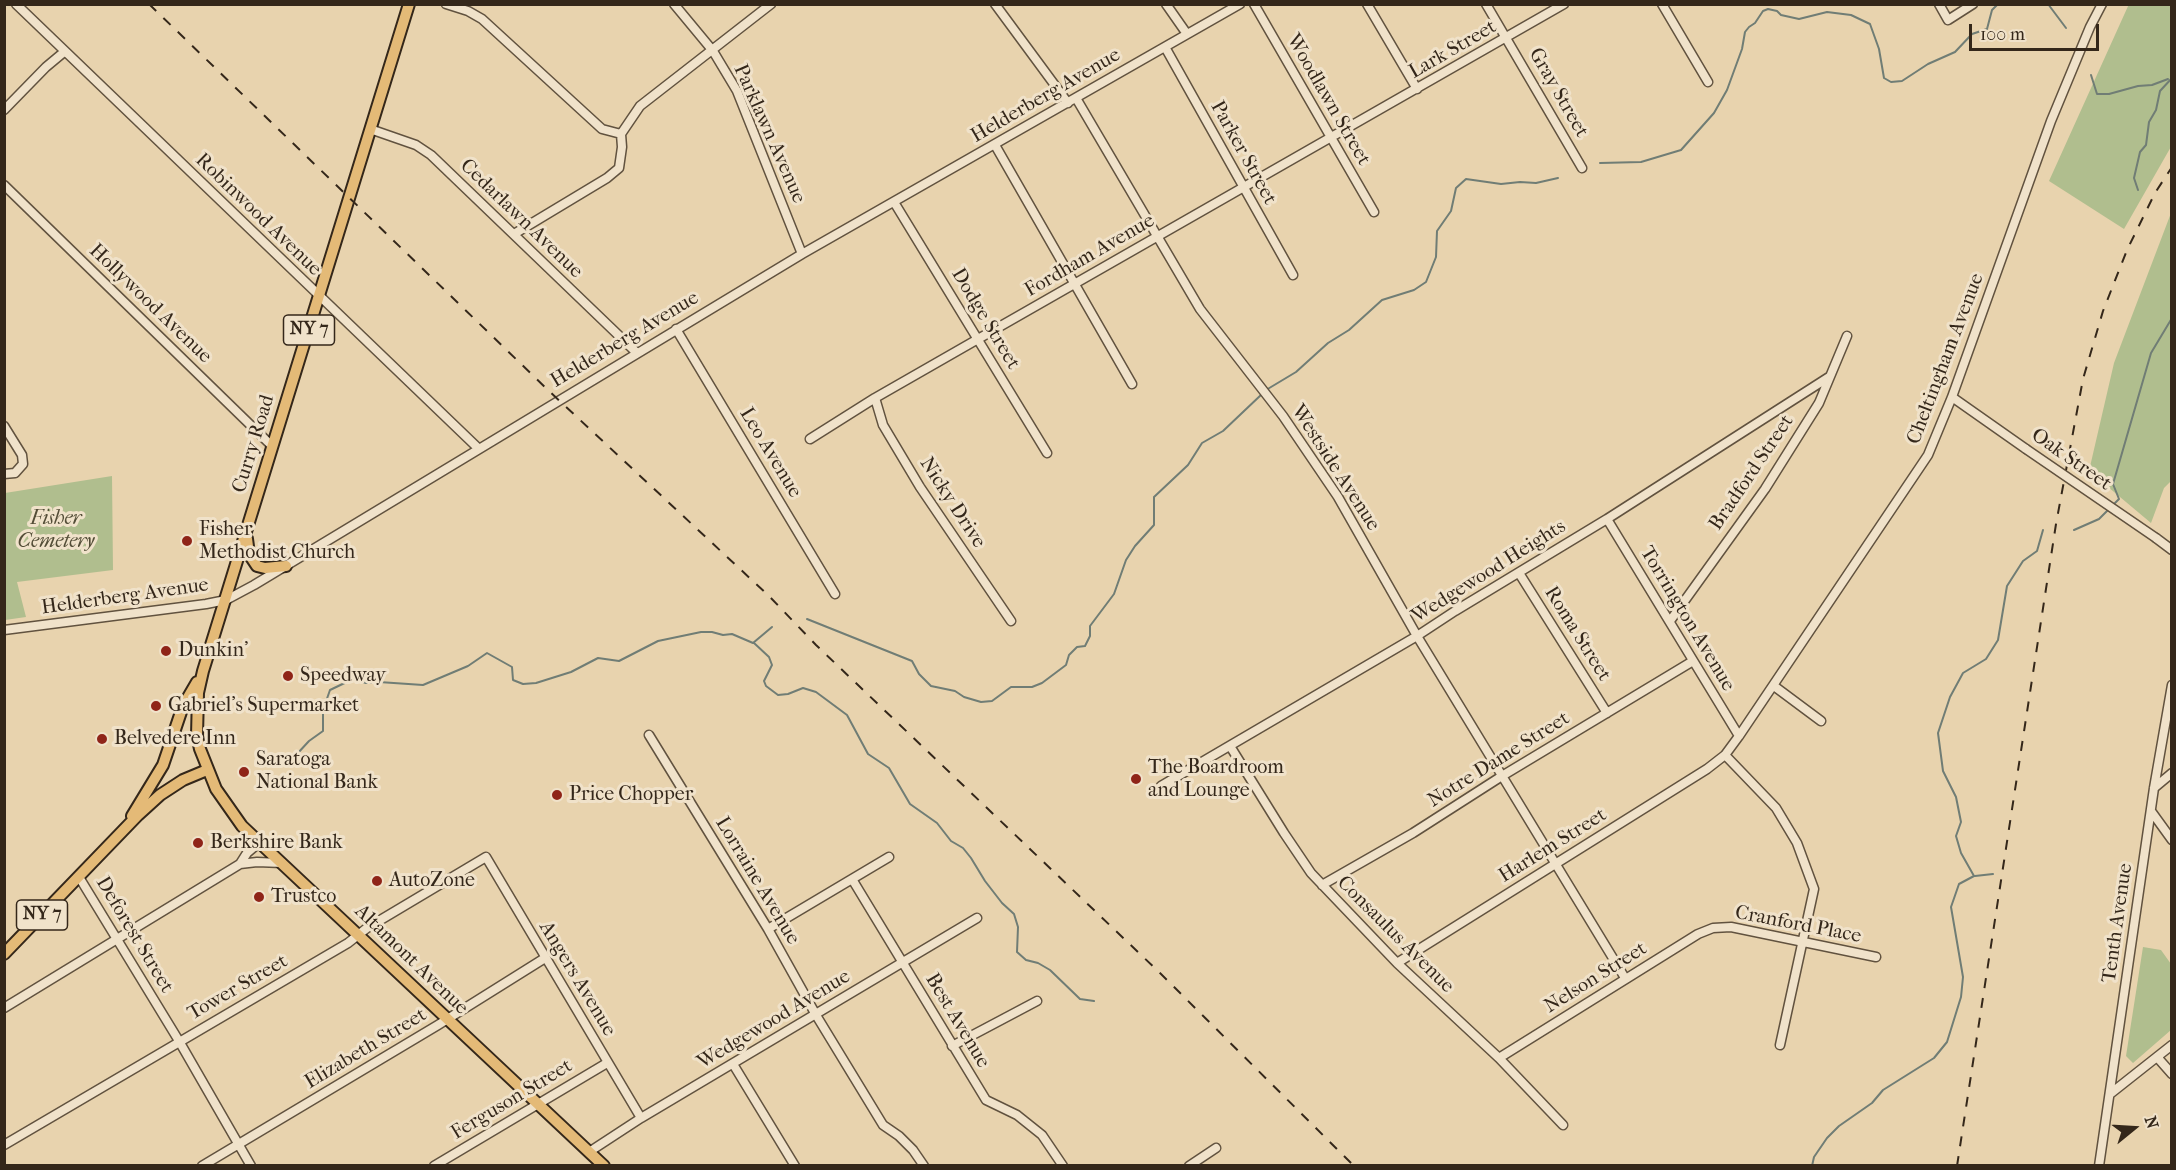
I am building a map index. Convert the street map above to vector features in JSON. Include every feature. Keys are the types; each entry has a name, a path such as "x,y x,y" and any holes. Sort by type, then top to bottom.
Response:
{"main road":[{"name":"Curry Road","path":"207,770 200,749 196,714 203,671 409,4"},
{"path":"246,535 249,554 257,566 265,568 286,566"},
{"name":"NY 7","path":"123,831 163,765 183,706 203,671"},
{"name":"NY 7","path":"4,954 160,795 183,780 207,770"},
{"name":"Altamont Avenue","path":"207,770 233,815 260,842 604,1166"}],"street":[{"name":"Robinwood Avenue","path":"16,4 479,449"},
{"path":"446,4 482,19 602,129 621,134"},
{"name":"Parklawn Avenue","path":"674,4 713,51 736,91 802,254"},
{"path":"514,234 607,178 619,168 621,134 640,106 771,4"},
{"name":"Westside Avenue","path":"994,4 1072,100 1158,236 1200,309 1268,396 1338,497 1417,636 1625,978"},
{"path":"1166,4 1187,34"},
{"name":"Helderberg Avenue","path":"4,630 226,600 286,566 676,328 1240,4"},
{"name":"Woodlawn Street","path":"1254,4 1374,212"},
{"path":"1367,4 1417,89"},
{"name":"Gray Street","path":"1486,4 1582,168"},
{"name":"Lark Street","path":"1389,106 1564,4"},
{"path":"1662,4 1708,82"},
{"path":"1940,4 1948,20 1973,4"},
{"name":"Cheltingham Avenue","path":"1725,755 1774,686 1928,455 1952,397 2050,121 2102,4"},
{"name":"Parker Street","path":"1165,47 1293,274"},
{"path":"4,110 64,52"},
{"name":"Fordham Avenue","path":"810,439 875,398 1389,106"},
{"name":"Cedarlawn Avenue","path":"370,129 416,145 431,155 637,352"},
{"path":"995,145 1132,384"},
{"name":"Hollywood Avenue","path":"4,185 272,446"},
{"name":"Dodge Street","path":"894,202 1047,453"},
{"name":"Leo Avenue","path":"676,328 835,594"},
{"name":"Bradford Street","path":"1670,621 1765,489 1819,403 1847,336"},
{"name":"Wedgewood Heights","path":"1161,786 1417,636 1607,519 1829,377"},
{"name":"Oak Street","path":"1952,397 2172,550"},
{"name":"Nicky Drive","path":"875,398 883,425 920,487 1011,621"},
{"path":"4,426 22,455 23,464 15,473 4,474"},
{"name":"Torrington Avenue","path":"1607,519 1739,736"},
{"name":"Roma Street","path":"1519,573 1607,713"},
{"name":"Notre Dame Street","path":"1322,885 1693,661"},
{"name":"Tenth Avenue","path":"2099,1166 2154,788 2172,685"},
{"path":"1774,686 1821,721"},
{"name":"Lorraine Avenue","path":"649,735 768,929 816,1015 883,1125 914,1150 924,1166"},
{"name":"Consaulus Avenue","path":"1230,746 1301,860 1322,885 1397,963 1499,1058 1563,1125"},
{"path":"1725,755 1776,808 1797,843 1814,889 1780,1045"},
{"name":"Harlem Street","path":"1397,963 1707,769 1725,755"},
{"path":"2154,788 2172,773"},
{"path":"2151,811 2172,840"},
{"path":"240,864 247,853 260,842"},
{"name":"Tower Street","path":"4,1145 348,943 358,934 486,857"},
{"name":"Angers Avenue","path":"486,857 641,1118"},
{"path":"768,929 889,857"},
{"path":"4,1008 240,864 282,863"},
{"name":"Deforest Street","path":"79,877 179,1041 251,1166"},
{"name":"Best Avenue","path":"852,879 986,1100 1017,1115 1042,1135 1063,1166"},
{"name":"Wedgewood Avenue","path":"589,1152 641,1118 977,918"},
{"name":"Cranford Place","path":"1713,928 1731,927 1876,957"},
{"name":"Nelson Street","path":"1499,1058 1625,978 1698,934 1713,928"},
{"name":"Elizabeth Street","path":"201,1166 545,958"},
{"path":"952,1046 1037,1001"},
{"path":"2110,1094 2172,1045"},
{"path":"2157,1057 2172,1074"},
{"name":"Ferguson Street","path":"434,1166 607,1063"},
{"path":"733,1064 795,1166"},
{"path":"1189,1166 1216,1148"}],"green space":[{"path":"2129,4 2171,5 2172,145 2124,229 2049,181"},
{"path":"2171,213 2171,481 2164,488 2151,523 2089,471 2114,363"},
{"name":"Fisher Cemetery","path":"112,476 113,570 17,582 26,617 5,620 5,493"},
{"path":"2143,947 2161,950 2171,964 2171,1030 2133,1063 2126,1056"}],"waterway":[{"path":"1600,163 1641,162 1681,150 1714,113 1727,90 1742,49 1745,32 1763,11 1768,9 1799,19 1827,12 1851,15 1870,24 1879,49 1884,78 1891,82 1902,81 1928,64 1955,52 1972,34 1987,29 1992,10 1998,4"},
{"path":"2048,4 2066,28"},
{"path":"2091,75 2097,94 2109,94 2138,86 2152,85 2168,79"},
{"path":"2138,190 2134,178 2140,152 2146,145 2149,122 2156,110 2160,91 2172,78"},
{"path":"1266,390 1296,372 1328,343 1349,330 1382,300 1414,290 1426,282 1436,257 1437,231 1451,211 1456,188 1466,179 1501,184 1536,183 1558,178"},
{"path":"2113,505 2119,499 2113,484 2151,353 2172,318"},
{"path":"807,619 912,661 919,674 931,686 955,691 964,697 981,702 992,701 1011,687 1032,687 1042,683 1066,665 1069,655 1077,647 1085,646 1090,636 1090,626 1114,594 1126,560 1154,525 1154,497 1188,465 1202,443 1223,431 1262,394"},
{"path":"2074,530 2099,519 2109,509"},
{"path":"1812,1166 1814,1157 1827,1138 1839,1126 1872,1103 1883,1090 1934,1058 1947,1042 1961,997 1963,977 1951,907 1959,884 1974,876 1961,853 1956,836 1961,822 1956,797 1943,771 1938,733 1950,697 1963,673 1986,659 1998,640 2007,586 2023,561 2037,551 2043,530"},
{"path":"297,754 323,731 323,710 330,690 353,679 366,683 423,685 468,666 487,653 512,667 513,680 523,684 536,683 571,672 598,658 619,661 658,641 701,632 712,632 723,635 732,634 753,643 772,627"},
{"path":"754,643 769,657 772,665 764,681 766,686 778,695 803,688 816,692 847,715 868,754 889,768 910,804 937,823 951,841 963,848 985,881 1014,914 1018,927 1017,952 1026,960 1038,963 1050,970 1080,999 1094,1001"},
{"path":"1975,876 1993,874"}],"railway":[{"path":"149,4 549,391 769,596 816,645 1160,973 1354,1166"},
{"path":"1957,1166 2056,524 2083,379 2103,311 2127,250 2155,193 2172,167"}],"place":[{"name":"Fisher Methodist Church","path":"187,541"},
{"name":"Dunkin'","path":"166,651"},
{"name":"Speedway","path":"288,676"},
{"name":"Gabriel's Supermarket","path":"156,706"},
{"name":"Belvedere Inn","path":"102,739"},
{"name":"Saratoga National Bank","path":"244,772"},
{"name":"The Boardroom and Lounge","path":"1136,779"},
{"name":"Price Chopper","path":"557,795"},
{"name":"Berkshire Bank","path":"198,843"},
{"name":"AutoZone","path":"377,881"},
{"name":"Trustco","path":"259,897"}]}
